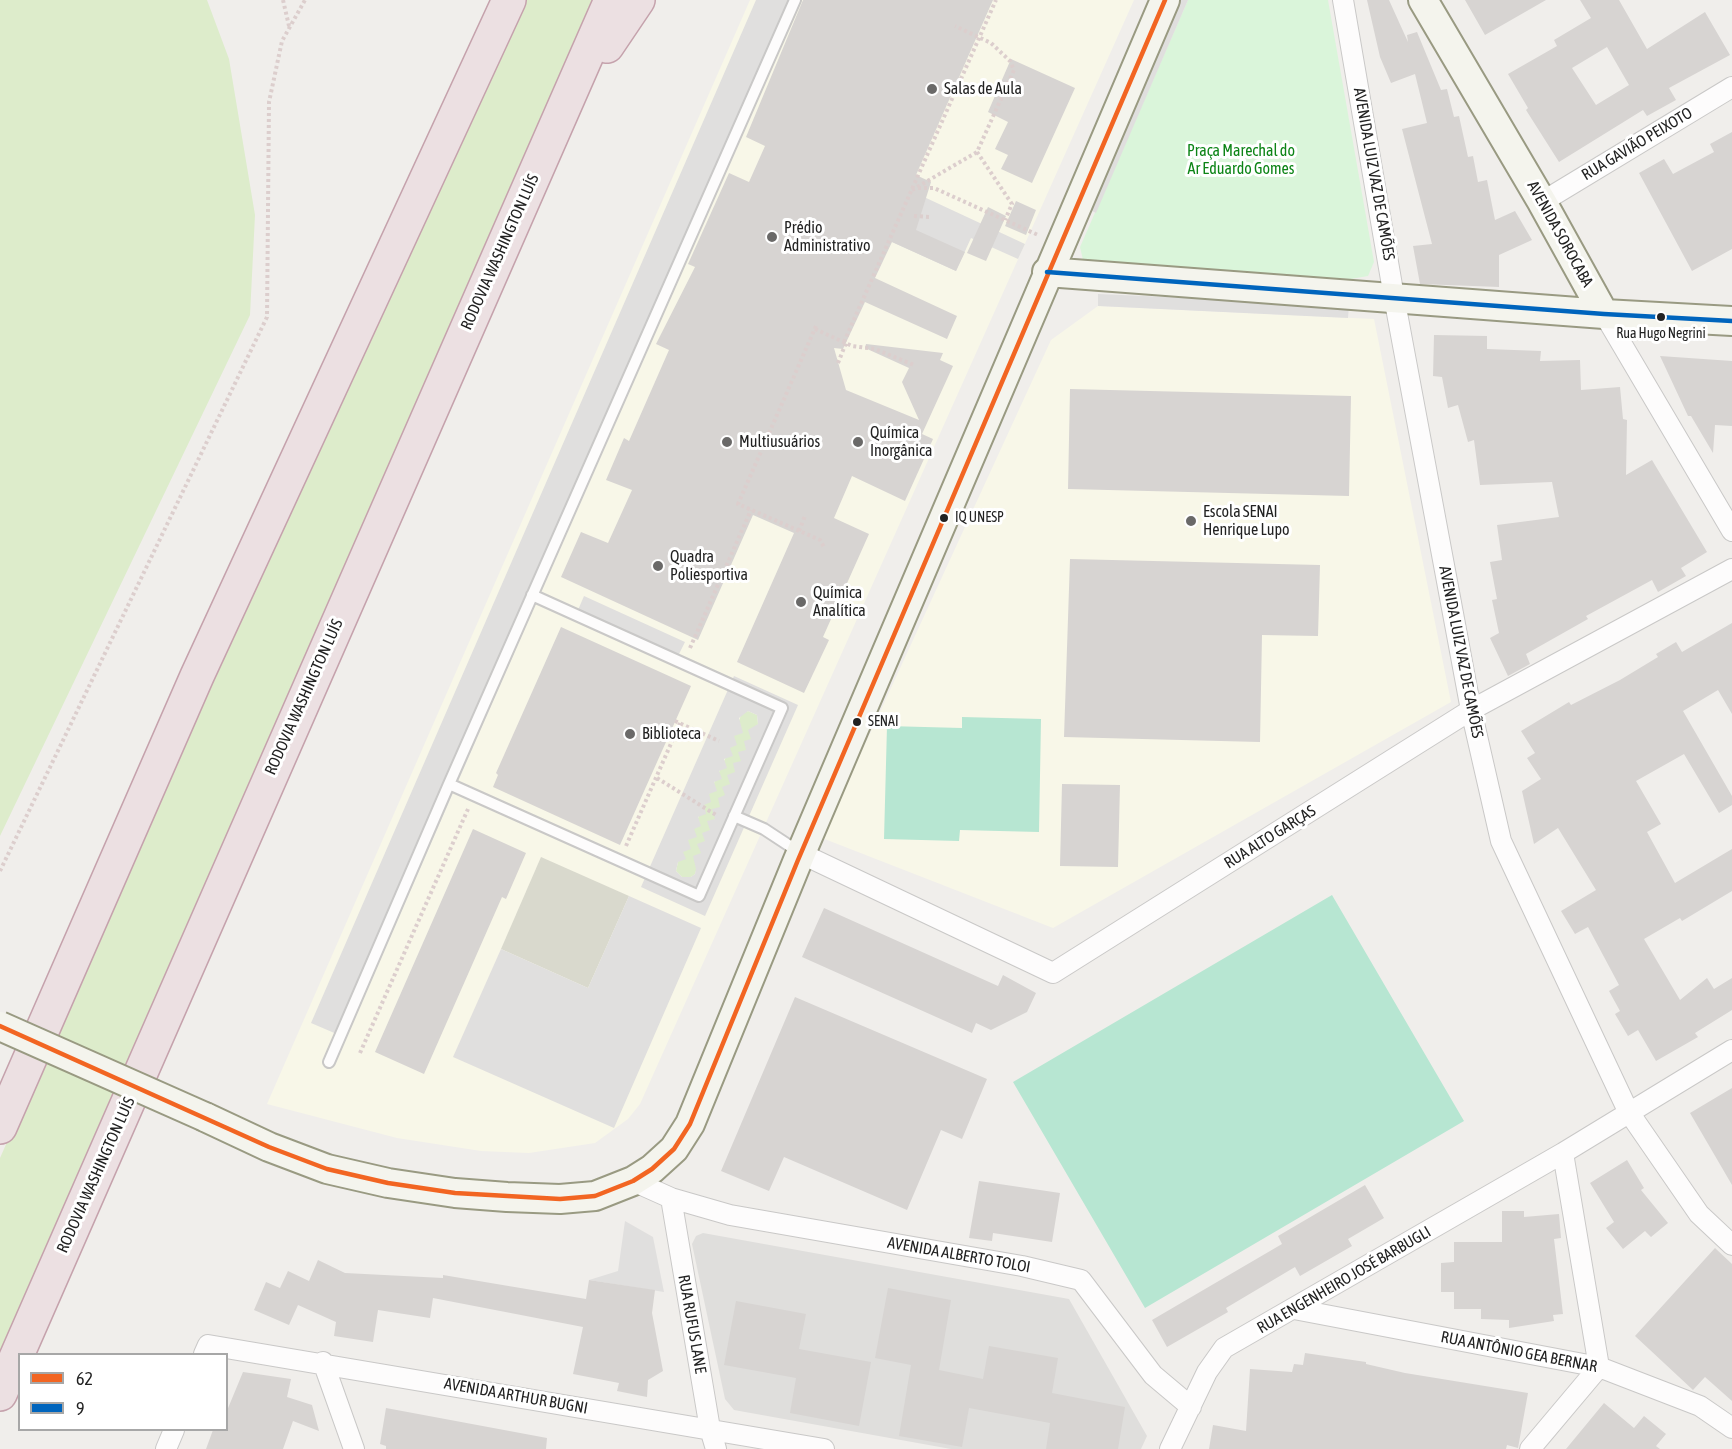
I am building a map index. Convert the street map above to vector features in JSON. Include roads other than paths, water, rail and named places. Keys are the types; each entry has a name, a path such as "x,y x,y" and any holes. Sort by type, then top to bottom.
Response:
{"highway":[{"path":"0,1127 197,676 508,0"},
{"name":"RODOVIA WASHINGTON LUÍS","path":"0,1394 611,0"},
{"path":"488,280 583,82 638,0"}],"main road":[{"path":"0,1026 269,1147 327,1168 388,1183 444,1191 560,1199 595,1196 633,1181 652,1169 674,1149 690,1124 1047,272 1165,0"},
{"name":"AVENIDA SOROCABA","path":"1422,0 1542,202 1604,314"},
{"path":"1548,310 1578,267"},
{"path":"1047,272 1548,310 1732,321"}],"street":[{"name":"AVENIDA LUIZ VAZ DE CAMÕES","path":"1343,0 1394,297 1471,710 1501,841 1628,1111 1699,1214 1732,1245"},
{"name":"RUA GAVIÃO PEIXOTO","path":"1542,202 1732,87"},
{"name":"AVENIDA SOROCABA","path":"1604,314 1732,531"},
{"name":"RUA ALTO GARÇAS","path":"802,854 1053,973 1471,710 1732,569"},
{"name":"RUA ENGENHEIRO JOSÉ BARBUGLI","path":"1170,1449 1207,1372 1224,1348 1563,1153 1628,1111 1732,1050"},
{"path":"1530,1449 1599,1367 1563,1153"},
{"name":"AVENIDA ALBERTO TOLOI","path":"633,1181 671,1198 730,1215 1022,1266 1081,1280 1152,1375 1191,1407"},
{"name":"RUA RUFUS LANE","path":"671,1198 710,1429 716,1449"},
{"name":"RUA ANTÔNIO GEA BERNAR","path":"1294,1309 1599,1367 1700,1406 1732,1428"},
{"name":"AVENIDA ARTHUR BUGNI","path":"206,1350 323,1362 824,1449"},
{"path":"323,1362 354,1449"},
{"path":"166,1449 174,1431"}],"lane":[{"path":"329,1062 449,784 795,0"},
{"path":"449,784 699,896 782,708 532,595"},
{"path":"734,816 764,829 802,854"}],"place":[{"name":"Salas de Aula","path":"932,89"},
{"name":"Prédio Administrativo","path":"772,237"},
{"name":"Rua Hugo Negrini","path":"1661,317"},
{"name":"Multiusuários","path":"727,442"},
{"name":"Química Inorgânica","path":"858,442"},
{"name":"IQ UNESP","path":"944,518"},
{"name":"Escola SENAI Henrique Lupo","path":"1191,521"},
{"name":"Quadra Poliesportiva","path":"658,566"},
{"name":"Química Analítica","path":"801,602"},
{"name":"SENAI","path":"857,722"},
{"name":"Biblioteca","path":"630,734"}],"park label":[{"name":"Praça Marechal do Ar Eduardo Gomes","path":"1241,160"}]}
